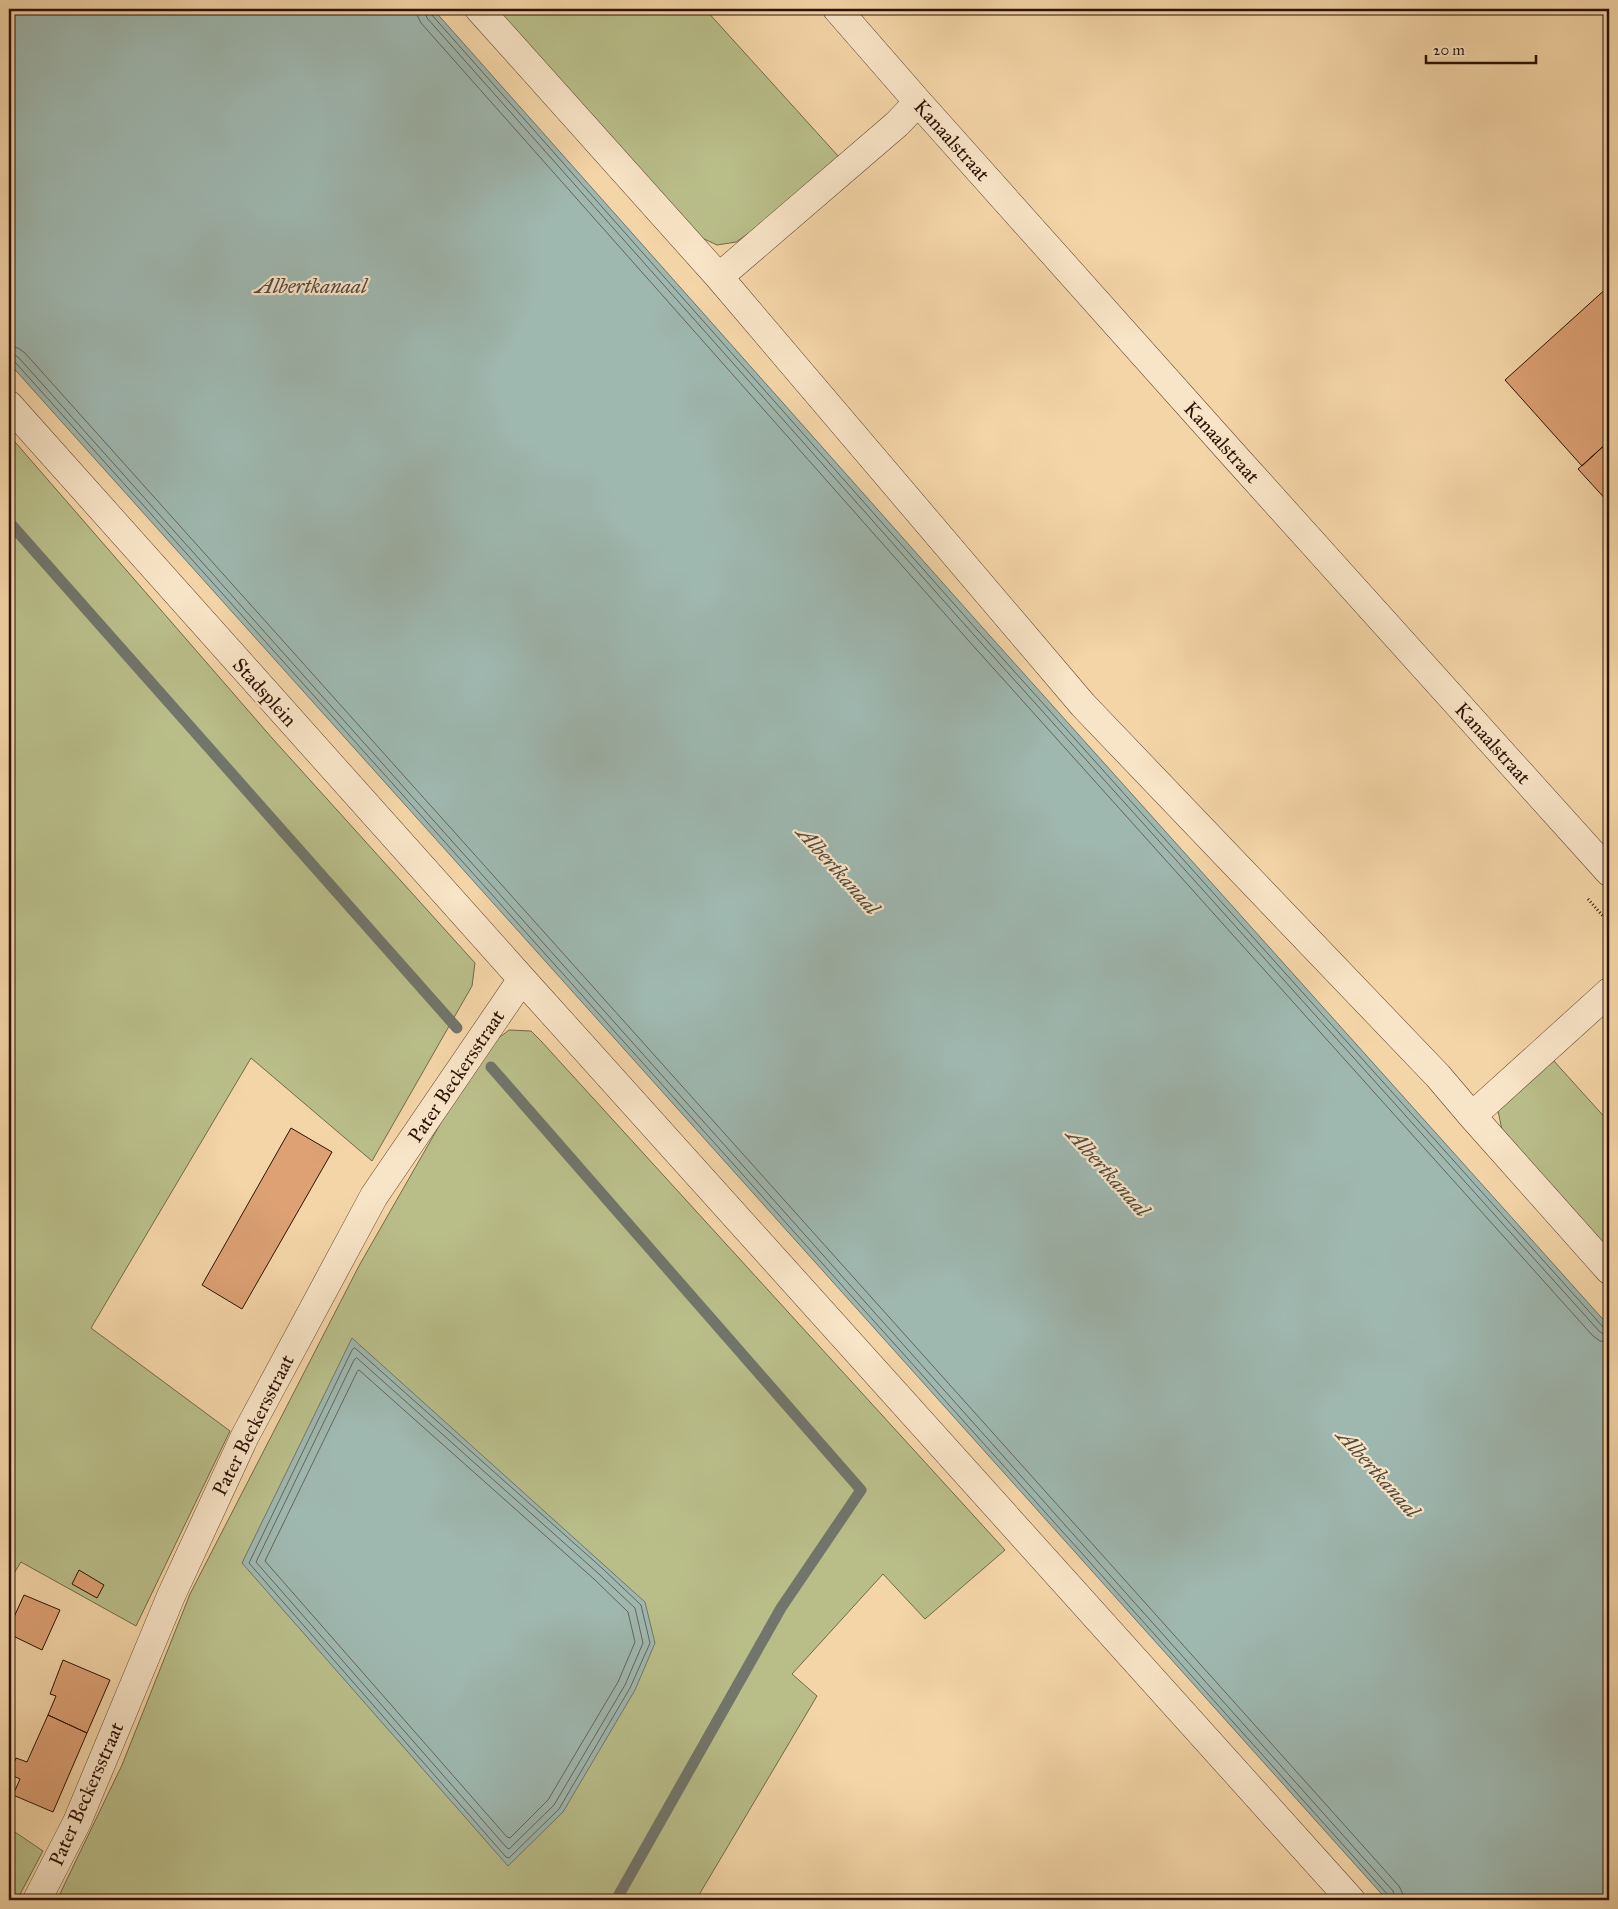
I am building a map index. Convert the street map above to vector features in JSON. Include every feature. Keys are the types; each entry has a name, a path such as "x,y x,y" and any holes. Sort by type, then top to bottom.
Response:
{"street":[{"path":"479,9 719,277 1083,705 1438,1076 1609,1270"},
{"name":"Kanaalstraat","path":"838,9 918,102 1609,872"},
{"path":"719,277 897,124 918,102"},
{"name":"Stadsplein","path":"9,405 522,979 1351,1900"},
{"name":"Pater Beckersstraat","path":"37,1900 77,1822 171,1596 245,1436 374,1196 522,979"},
{"path":"1472,1116 1609,992"}],"green space":[{"path":"492,9 705,9 839,157 749,233 736,242 717,245 698,236"},
{"path":"9,435 272,738 475,963 472,986 372,1161 251,1058 91,1328 230,1431 136,1626 21,1562 9,1581"},
{"path":"509,1030 531,1031 541,1041 1005,1550 925,1619 883,1574 792,1674 817,1696 696,1900 57,1900 122,1765 190,1594 360,1264 482,1051"},
{"path":"1553,1060 1609,1122 1609,1249 1502,1130 1497,1106"},
{"path":"9,1828 43,1851 17,1900 9,1900"}],"water":[{"name":"Albertkanaal","path":"9,9 433,9 982,627 1609,1326 1609,1900 1387,1900 9,363"},
{"path":"352,1338 645,1602 655,1643 635,1690 563,1812 508,1866 242,1563"}],"building":[{"path":"1609,286 1609,441 1582,466 1505,380"},
{"path":"1609,441 1609,503 1578,469"},
{"path":"291,1128 332,1152 242,1309 202,1285"},
{"path":"79,1570 104,1585 97,1598 72,1584"},
{"path":"24,1595 60,1610 42,1650 9,1634 9,1628"},
{"path":"63,1660 110,1680 87,1733 48,1715 56,1696 50,1694"},
{"path":"48,1715 87,1733 53,1812 13,1795 20,1779 9,1774 16,1758 27,1762"}],"waterway":[{"path":"9,522 457,1028"},
{"path":"491,1067 861,1490 781,1608 616,1900"}]}
